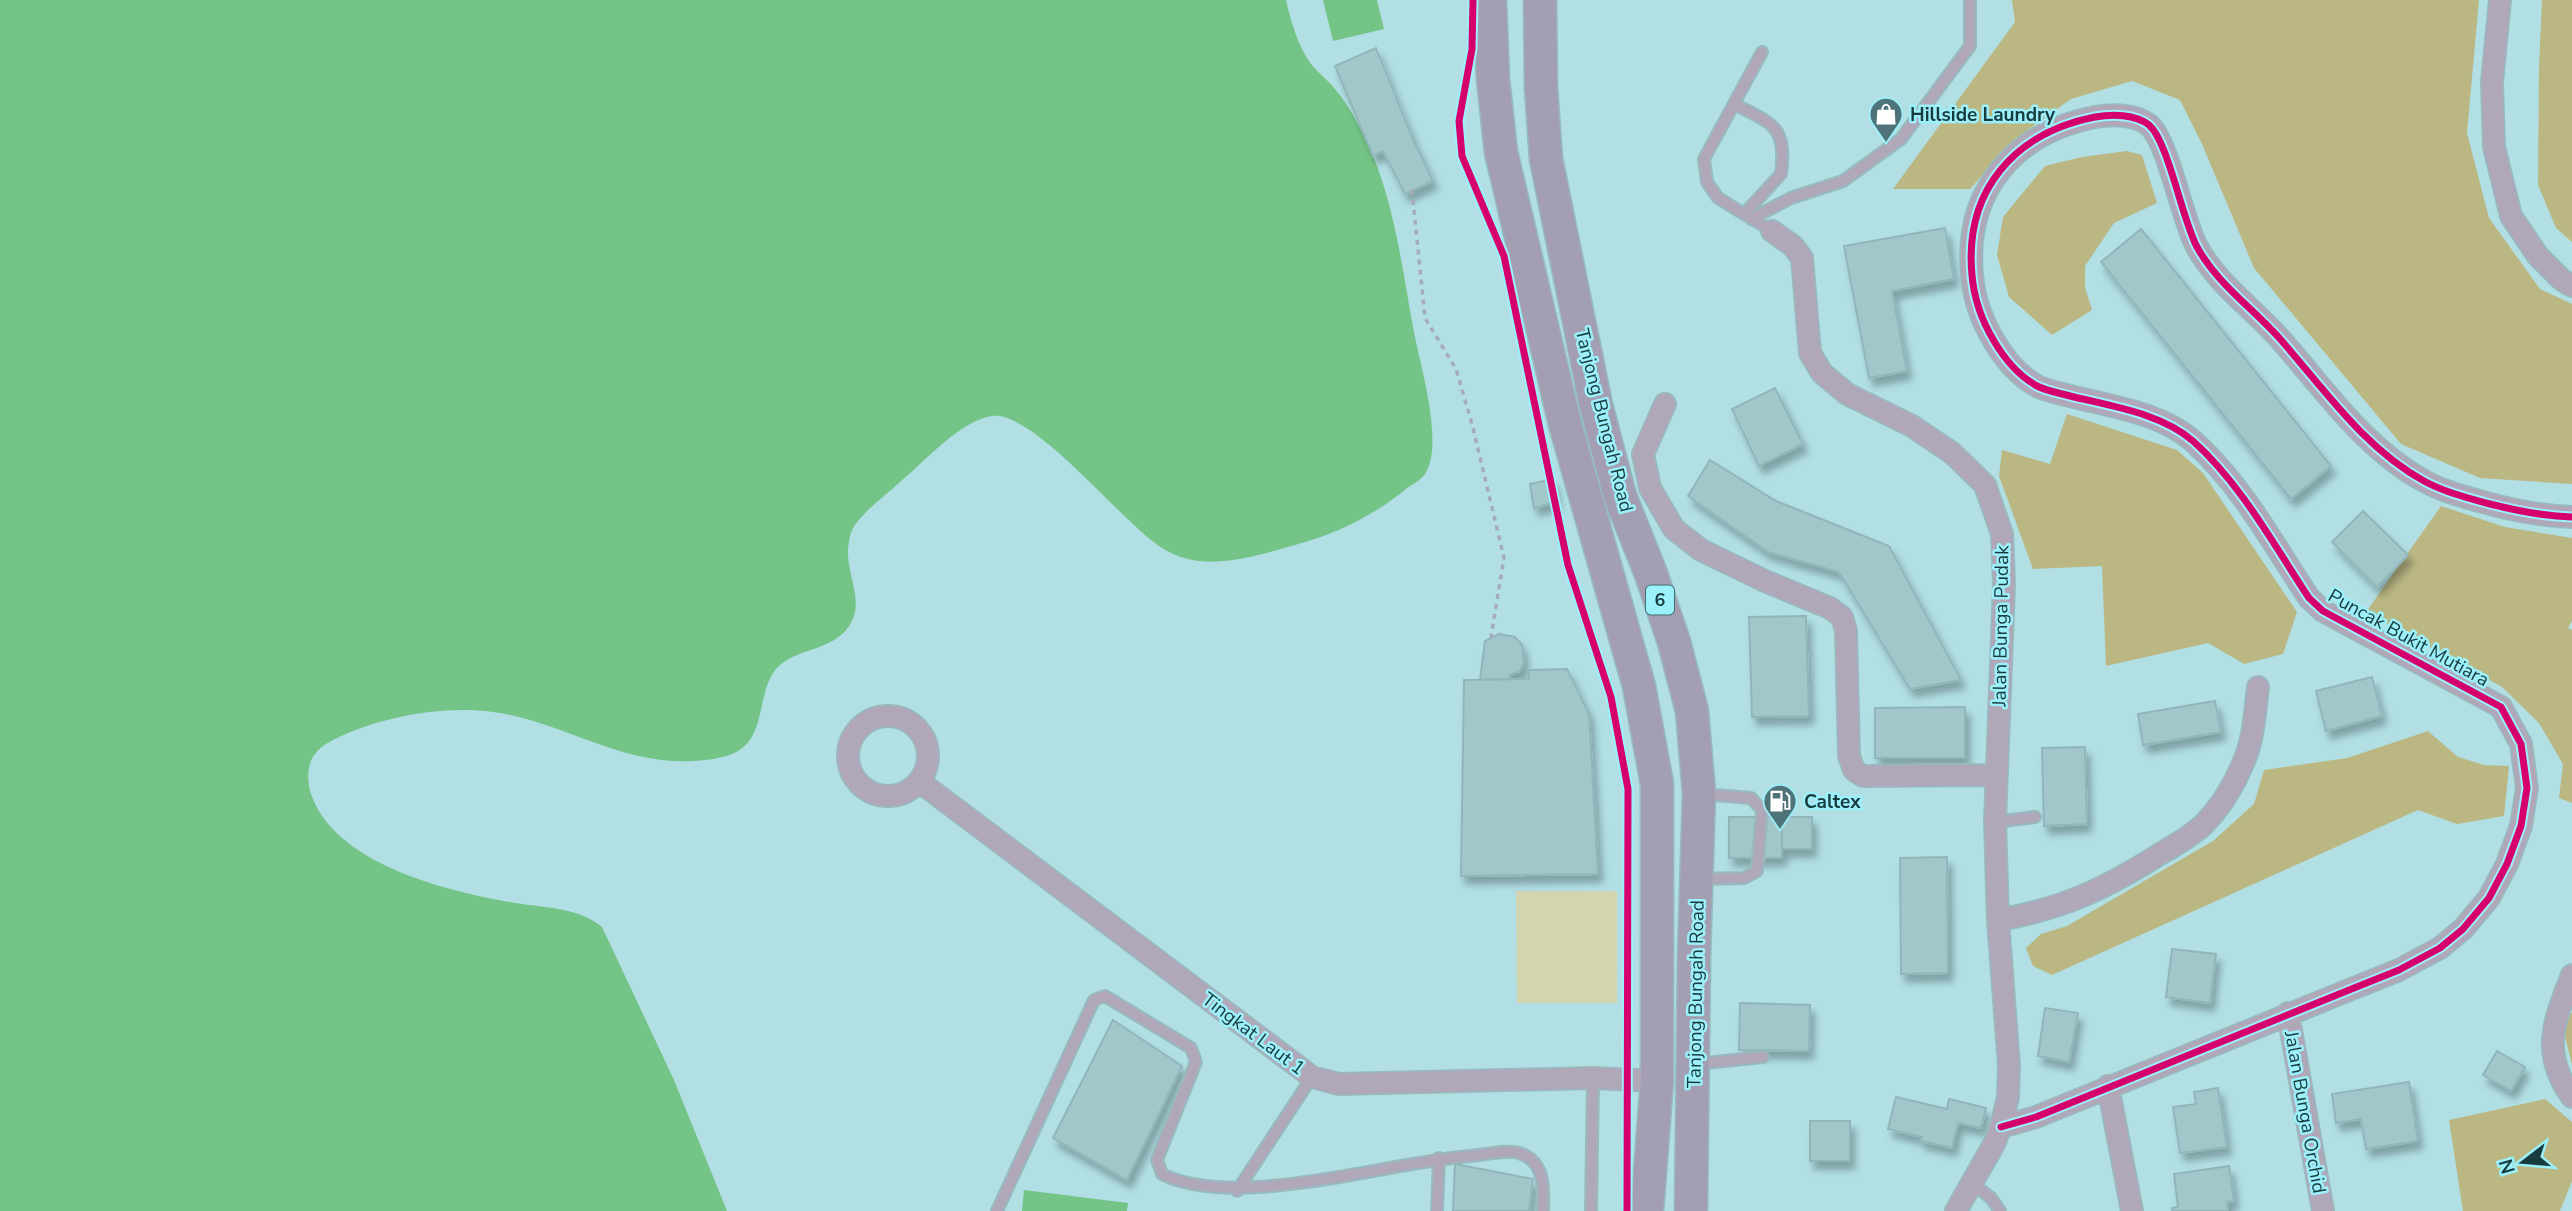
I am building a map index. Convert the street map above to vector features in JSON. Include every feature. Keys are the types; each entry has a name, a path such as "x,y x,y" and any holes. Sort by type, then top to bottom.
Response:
{"main road":[{"name":"Tanjong Bungah Road","path":"1490,0 1493,79 1501,152 1565,424 1639,686 1657,784 1657,1081 1647,1211"},
{"name":"Tanjong Bungah Road","path":"1540,0 1541,88 1546,159 1597,405 1620,496 1655,585 1674,642 1692,711 1699,793 1691,1211"}],"street":[{"path":"2500,0 2492,82 2494,147 2511,216 2538,256 2562,280 2572,286"},
{"name":"Puncak Bukit Mutiara","path":"2001,1127 2036,1117 2399,970 2440,948 2463,929 2490,898 2507,864 2521,826 2528,788 2521,744 2501,707 2323,611 2309,598 2222,471 2192,439 2167,424 2037,386 2002,354 1988,331 1977,303 1971,247 1975,223 1990,183 2010,158 2037,136 2077,121 2104,116 2132,117 2149,125 2160,140 2195,244 2211,270 2278,336 2361,432 2393,460 2424,481 2513,510 2572,517"},
{"name":"Jalan Bunga Pudak","path":"1772,231 1793,246 1802,258 1810,353 1822,373 1847,394 1912,426 1952,453 1985,485 2002,534 2004,584 1995,821 1998,920 2009,1066 2008,1097 2001,1127"},
{"path":"1665,404 1643,454 1650,488 1674,529 1701,550 1830,608 1842,617 1846,631 1849,756 1854,770 1863,776 1995,775"},
{"path":"1998,920 2054,908 2107,887 2171,848 2204,824 2229,791 2245,760 2252,733 2258,687"},
{"name":"Tingkat Laut 1","path":"920,782 1312,1077 1339,1084 1593,1078 1657,1081"},
{"path":"2572,975 2552,1035 2552,1055 2559,1077 2572,1097"},
{"name":"Jalan Bunga Orchid","path":"2288,1013 2323,1211"},
{"path":"2108,1086 2132,1211"},
{"path":"1956,1211 1973,1184 2001,1127"}],"lane":[{"path":"1747,217 1791,198 1843,181 1901,139 1970,46 1970,0"},
{"path":"1762,52 1704,159 1707,182 1718,198 1772,231"},
{"path":"1734,104 1769,122 1782,138 1782,174 1747,217"},
{"path":"1698,879 1744,878 1757,871 1762,810 1751,798 1699,793"},
{"path":"1995,821 2035,817"},
{"path":"997,1211 1094,1000 1105,996 1191,1048 1195,1055 1196,1062 1157,1160 1162,1174 1172,1181 1199,1188 1237,1191 1286,1189 1439,1158 1517,1152 1535,1163 1544,1181 1543,1211"},
{"path":"1693,1064 1763,1057"},
{"path":"1237,1191 1312,1077"},
{"path":"1591,1211 1593,1078"},
{"path":"1437,1211 1439,1158"},
{"path":"1973,1184 1991,1198 2000,1211"}],"path":[{"path":"1412,190 1426,318 1456,369 1504,558 1491,637"}],"shaded area":[{"path":"0,0 1286,0 1302,50 1352,112 1383,184 1390,207 1429,402 1432,423 1430,460 1425,474 1419,480 1382,507 1340,529 1262,554 1211,562 1177,556 1162,548 1031,431 1010,419 987,417 970,424 943,443 872,506 856,524 848,552 856,602 852,621 836,638 784,662 776,669 766,689 753,735 747,744 735,753 705,760 649,758 622,752 520,717 473,710 429,712 385,721 344,735 320,748 312,759 308,772 311,794 324,819 344,839 369,857 428,882 489,898 561,909 593,920 602,927 674,1080 727,1211 0,1211"},
{"path":"1323,0 1377,0 1384,29 1333,41"},
{"path":"2012,0 2479,0 2467,133 2489,218 2540,289 2572,304 2572,484 2480,478 2401,444 2254,268 2202,144 2180,100 2132,81 2071,99 2014,140 1970,189 1893,189 2015,22"},
{"path":"2542,0 2572,0 2572,242 2556,228 2538,185"},
{"path":"2127,151 2142,155 2157,203 2114,223 2085,266 2085,287 2092,310 2052,335 2009,297 1997,255 2003,217 2045,166 2082,157"},
{"path":"2067,414 2177,450 2203,473 2297,612 2283,654 2244,664 2208,643 2106,666 2102,566 2033,569 1999,476 2002,450 2050,464"},
{"path":"2441,506 2505,527 2572,538 2572,621 2568,628 2572,630 2572,803 2559,798 2563,764 2539,723 2502,687 2366,612"},
{"path":"2428,731 2458,757 2484,765 2509,766 2504,816 2457,824 2418,810 2052,975 2033,966 2026,948 2041,934 2067,926 2213,841 2254,804 2264,770 2347,758"},
{"path":"1516,891 1617,891 1617,1003 1517,1003"},
{"path":"2572,1012 2572,1065 2563,1028"},
{"path":"2545,1099 2572,1122 2572,1181 2560,1211 2463,1211 2449,1120"},
{"path":"1024,1190 1128,1203 1127,1211 1022,1211"}],"building":[{"path":"1376,48 1433,181 1405,194 1383,151 1373,156 1335,66"},
{"path":"1945,228 1954,279 1892,291 1907,371 1869,378 1844,246"},
{"path":"2141,229 2331,466 2291,499 2101,262"},
{"path":"1775,388 1803,444 1759,466 1732,409"},
{"path":"1710,460 1776,501 1889,546 1961,680 1910,689 1839,572 1768,552 1688,496"},
{"path":"1553,479 1556,502 1534,508 1530,484"},
{"path":"2363,511 2408,555 2377,587 2332,542"},
{"path":"1806,616 1809,716 1752,717 1749,617"},
{"path":"1499,634 1515,637 1522,645 1524,663 1520,671 1510,675 1509,679 1480,680 1485,641"},
{"path":"1567,669 1589,714 1598,874 1461,876 1464,680 1529,679 1528,670"},
{"path":"2372,677 2382,716 2326,731 2316,691"},
{"path":"2215,701 2221,732 2143,745 2138,714"},
{"path":"1965,707 1965,758 1875,758 1875,708"},
{"path":"2085,747 2087,824 2044,826 2042,748"},
{"path":"1729,817 1782,817 1782,858 1729,858"},
{"path":"1782,817 1812,817 1812,849 1782,849"},
{"path":"1947,857 1948,973 1901,974 1900,858"},
{"path":"2172,949 2216,954 2210,1003 2166,997"},
{"path":"1740,1003 1810,1005 1809,1051 1739,1050"},
{"path":"2045,1008 2078,1013 2069,1062 2038,1056"},
{"path":"1113,1020 1182,1066 1127,1180 1053,1138"},
{"path":"2497,1051 2525,1067 2511,1091 2483,1075"},
{"path":"2409,1082 2418,1141 2366,1149 2361,1119 2336,1123 2332,1094"},
{"path":"2218,1088 2227,1147 2180,1153 2173,1107 2196,1104 2194,1092"},
{"path":"1896,1097 1947,1109 1949,1099 1986,1108 1981,1128 1958,1123 1952,1148 1921,1141 1922,1137 1888,1129"},
{"path":"1810,1121 1850,1121 1850,1161 1810,1161"},
{"path":"1455,1164 1533,1179 1529,1211 1453,1211"},
{"path":"2229,1166 2234,1201 2227,1202 2228,1211 2172,1211 2172,1208 2178,1207 2174,1174"}],"cycle path":[{"path":"1473,0 1472,49 1459,121 1462,156 1504,256 1568,565 1611,697 1628,789 1627,1211"},
{"path":"2001,1127 2036,1117 2399,970 2440,948 2463,929 2489,898 2507,864 2521,826 2527,788 2521,744 2501,707 2323,611 2309,598 2242,496 2193,441 2180,431 2151,417 2041,388 2030,382 2007,360 1982,318 1972,275 1976,217 1986,192 2000,170 2018,152 2040,137 2066,125 2109,115 2143,121 2156,134 2162,147 2191,234 2205,261 2225,285 2281,340 2364,435 2403,468 2440,488 2510,509 2572,517"}],"place":[{"name":"Hillside Laundry","path":"1886,144"},
{"name":"Caltex","path":"1780,831"}]}
